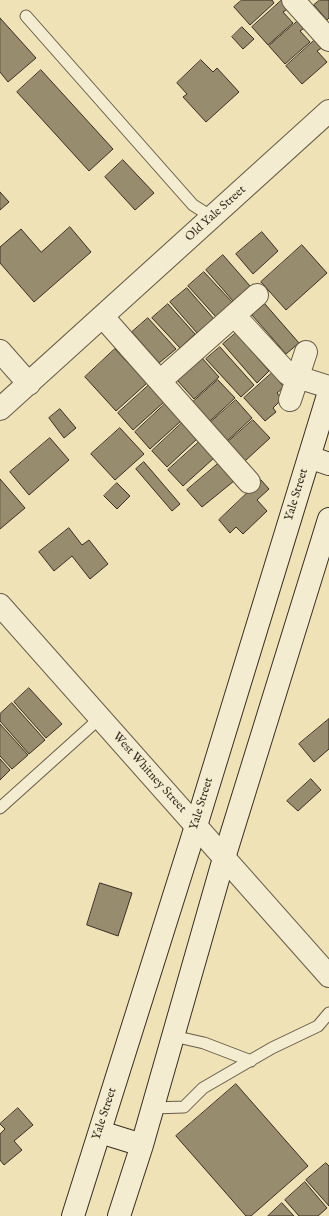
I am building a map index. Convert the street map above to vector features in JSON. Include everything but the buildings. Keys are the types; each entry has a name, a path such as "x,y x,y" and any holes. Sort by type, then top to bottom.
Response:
{"main road":[{"path":"293,0 329,40"},
{"name":"Old Yale Street","path":"0,410 329,111"},
{"path":"160,381 257,295"},
{"path":"234,315 288,374 329,387"},
{"path":"103,317 249,482"},
{"path":"0,351 29,384"},
{"path":"290,400 306,352"},
{"name":"Yale Street","path":"73,1216 196,826 329,392"},
{"path":"309,457 329,464"},
{"path":"119,1216 142,1145 224,858 329,519"},
{"name":"West Whitney Street","path":"0,605 329,976"},
{"path":"100,1132 142,1145"}],"lane":[{"path":"26,16 193,206 212,218"},
{"path":"0,808 100,718"},
{"path":"152,1108 184,1107 203,1088 251,1060 318,1026 329,1012"},
{"path":"173,1036 204,1043 251,1060"}]}
